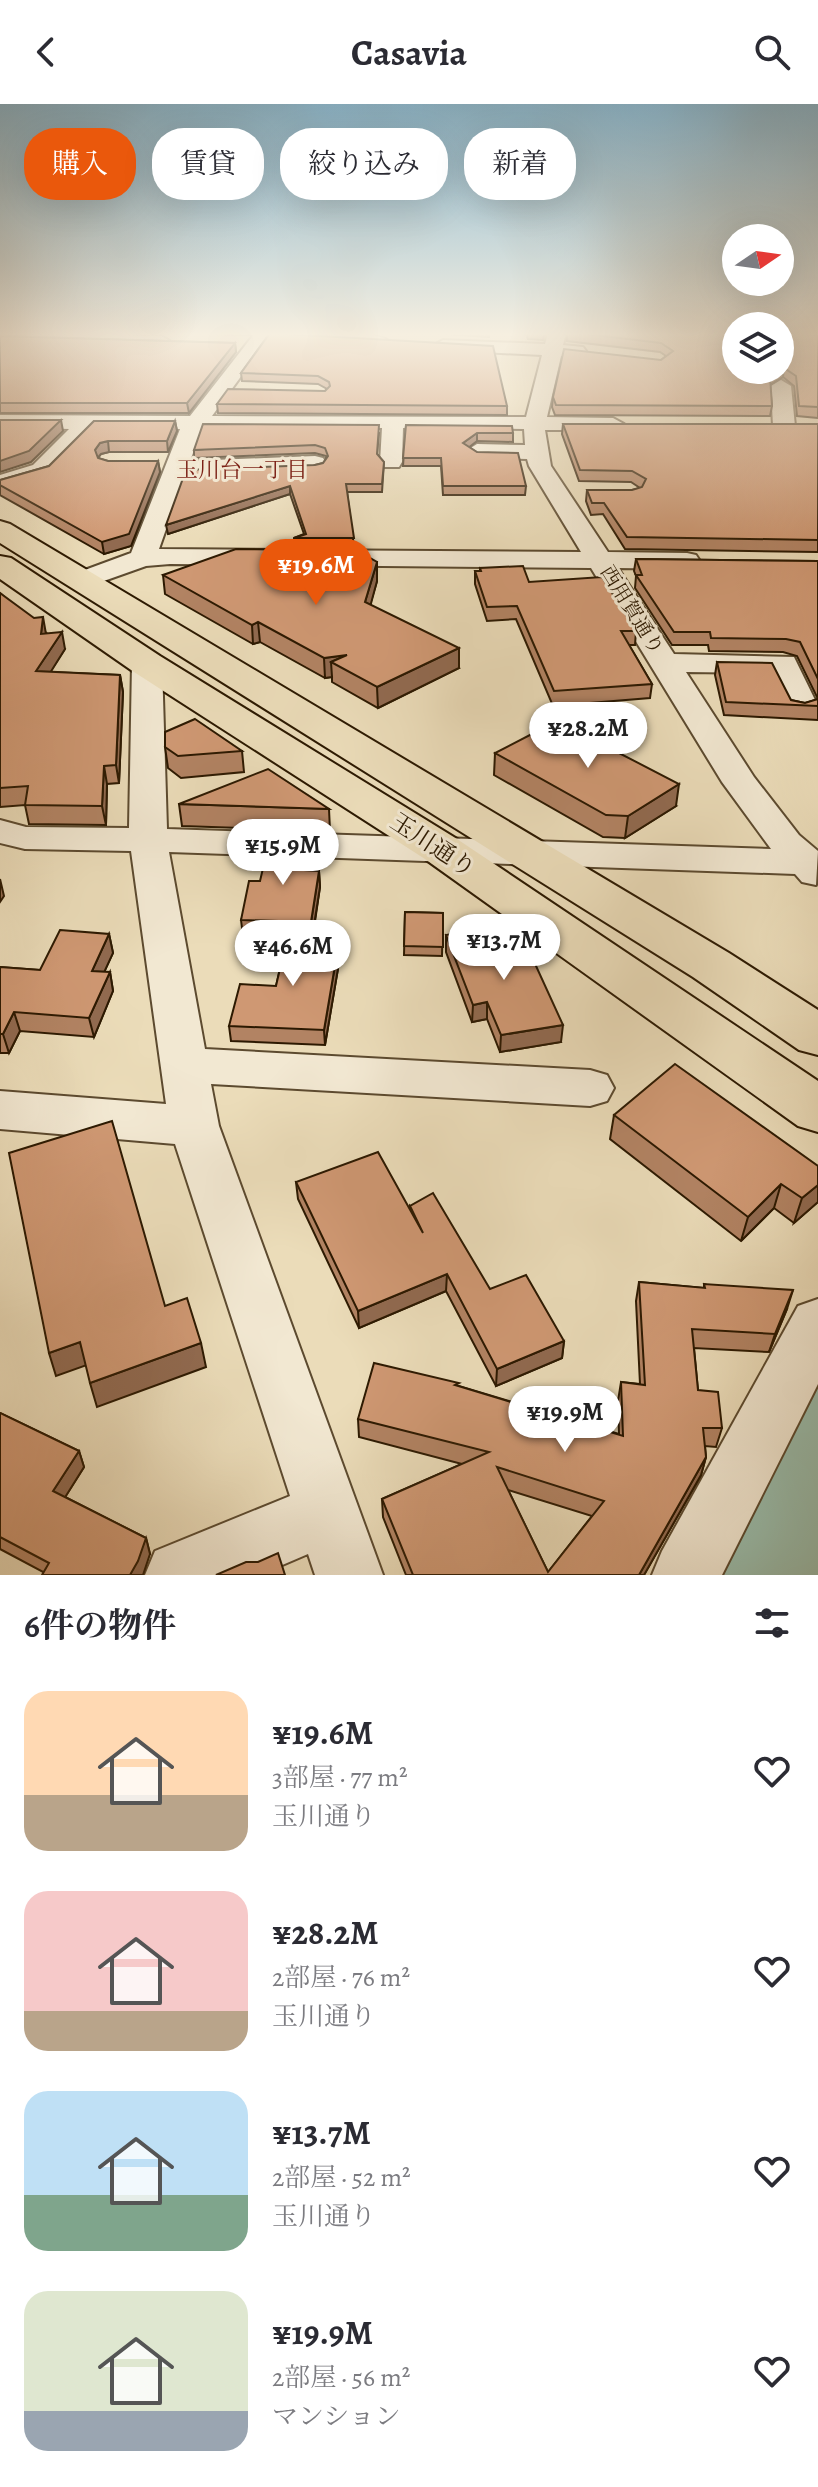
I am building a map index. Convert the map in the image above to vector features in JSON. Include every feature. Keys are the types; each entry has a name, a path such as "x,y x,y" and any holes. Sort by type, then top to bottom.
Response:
{"highway":[{"name":"玉川通り","path":"0,530 711,965 818,1036"},
{"name":"玉川通り","path":"0,565 147,664 441,849 818,1110"}],"street":[{"path":"142,558 196,422 212,402"},
{"path":"536,438 544,402"},
{"path":"779,402 777,426 807,426"},
{"path":"0,421 86,424 393,422 536,438"},
{"path":"391,462 393,422"},
{"path":"0,482 41,470 86,424"},
{"path":"477,451 536,438 634,424"},
{"name":"西用賀通り","path":"536,438 540,466 746,790 814,867"},
{"path":"151,462 177,465 315,463"},
{"path":"555,491 585,491"},
{"path":"84,580 142,558 706,561"},
{"path":"665,663 783,664 801,704"},
{"path":"147,664 148,840 194,1126 349,1575"},
{"path":"0,831 25,838 441,849 814,867"},
{"path":"185,1065 590,1088"},
{"path":"0,1110 194,1126"},
{"path":"686,1575 818,1325"},
{"path":"179,1575 326,1514"}],"building":[{"path":"0,402 188,402 187,403"},
{"path":"506,402 507,406 217,404"},
{"path":"555,402 772,402 772,406 556,405"},
{"path":"799,402 818,402 818,407 799,406"},
{"path":"0,420 61,420 29,451 0,461"},
{"path":"94,421 175,421 167,441 108,441 100,443 95,450 98,458 108,461 158,461 129,534 102,542 0,485 0,480 49,466"},
{"path":"203,424 379,425 377,454 384,462 382,484 346,484 354,538 294,538 306,534 290,486 166,525 186,470 315,465 323,463 328,456 325,448 315,445 194,450"},
{"path":"563,424 818,424 818,540 627,537 604,503 592,503 587,490 632,490 642,487 646,479 632,471 580,470"},
{"path":"406,425 512,426 513,433 477,433 463,443 477,452 518,453 526,486 443,486 441,458 403,458"},
{"path":"236,549 356,550 377,562 365,602 459,648 377,687 331,662 347,655 324,658 258,622 252,625 163,575"},
{"path":"636,559 818,561 818,679 800,642 711,638 710,632 674,632 636,575 642,575"},
{"path":"523,566 529,582 602,577 636,631 621,631 652,684 554,691 517,606 487,607 475,571 481,571 480,568"},
{"path":"0,593 34,618 43,617 41,634 62,632 36,671 120,675 116,765 104,766 102,806 25,805 28,786 0,788"},
{"path":"717,662 772,663 791,700 805,703 818,699 818,706 726,702"},
{"path":"195,719 242,751 178,756 165,747 165,732"},
{"path":"557,721 679,784 628,816 606,815 495,753"},
{"path":"268,769 329,809 179,804"},
{"path":"269,843 309,844 305,870 319,871 311,922 241,920 249,881 260,881"},
{"path":"405,912 443,913 443,947 404,946"},
{"path":"493,928 500,945 516,942 523,957 531,955 563,1025 501,1035 487,1002 473,1005 446,935"},
{"path":"60,930 109,934 92,971 110,972 89,1018 14,1012 3,1034 0,1034 0,967 40,970"},
{"path":"288,934 340,936 324,1030 229,1026 240,984 276,986"},
{"path":"675,1064 818,1166 818,1185 802,1198 781,1184 748,1217 614,1115"},
{"path":"112,1121 165,1306 187,1298 201,1343 90,1383 80,1342 49,1353 9,1153"},
{"path":"378,1152 423,1233 410,1206 433,1193 490,1289 526,1275 564,1341 497,1369 447,1274 358,1311 296,1182"},
{"path":"639,1282 705,1288 704,1284 793,1290 775,1334 692,1329 698,1390 718,1392 722,1428 703,1428 706,1457 639,1575 413,1575 382,1499 489,1452 358,1419 374,1363 459,1383 455,1385 623,1436 621,1382 645,1385","holes":["497,1467 604,1501 548,1572"]},
{"path":"0,1413 79,1451 53,1491 146,1538 130,1575 42,1575 49,1563 0,1537"},
{"path":"278,1553 285,1575 216,1575 246,1562 258,1562"}],"waterway":[{"path":"754,1575 818,1445"}],"district":[{"name":"玉川台一丁目","path":"242,470"}]}
